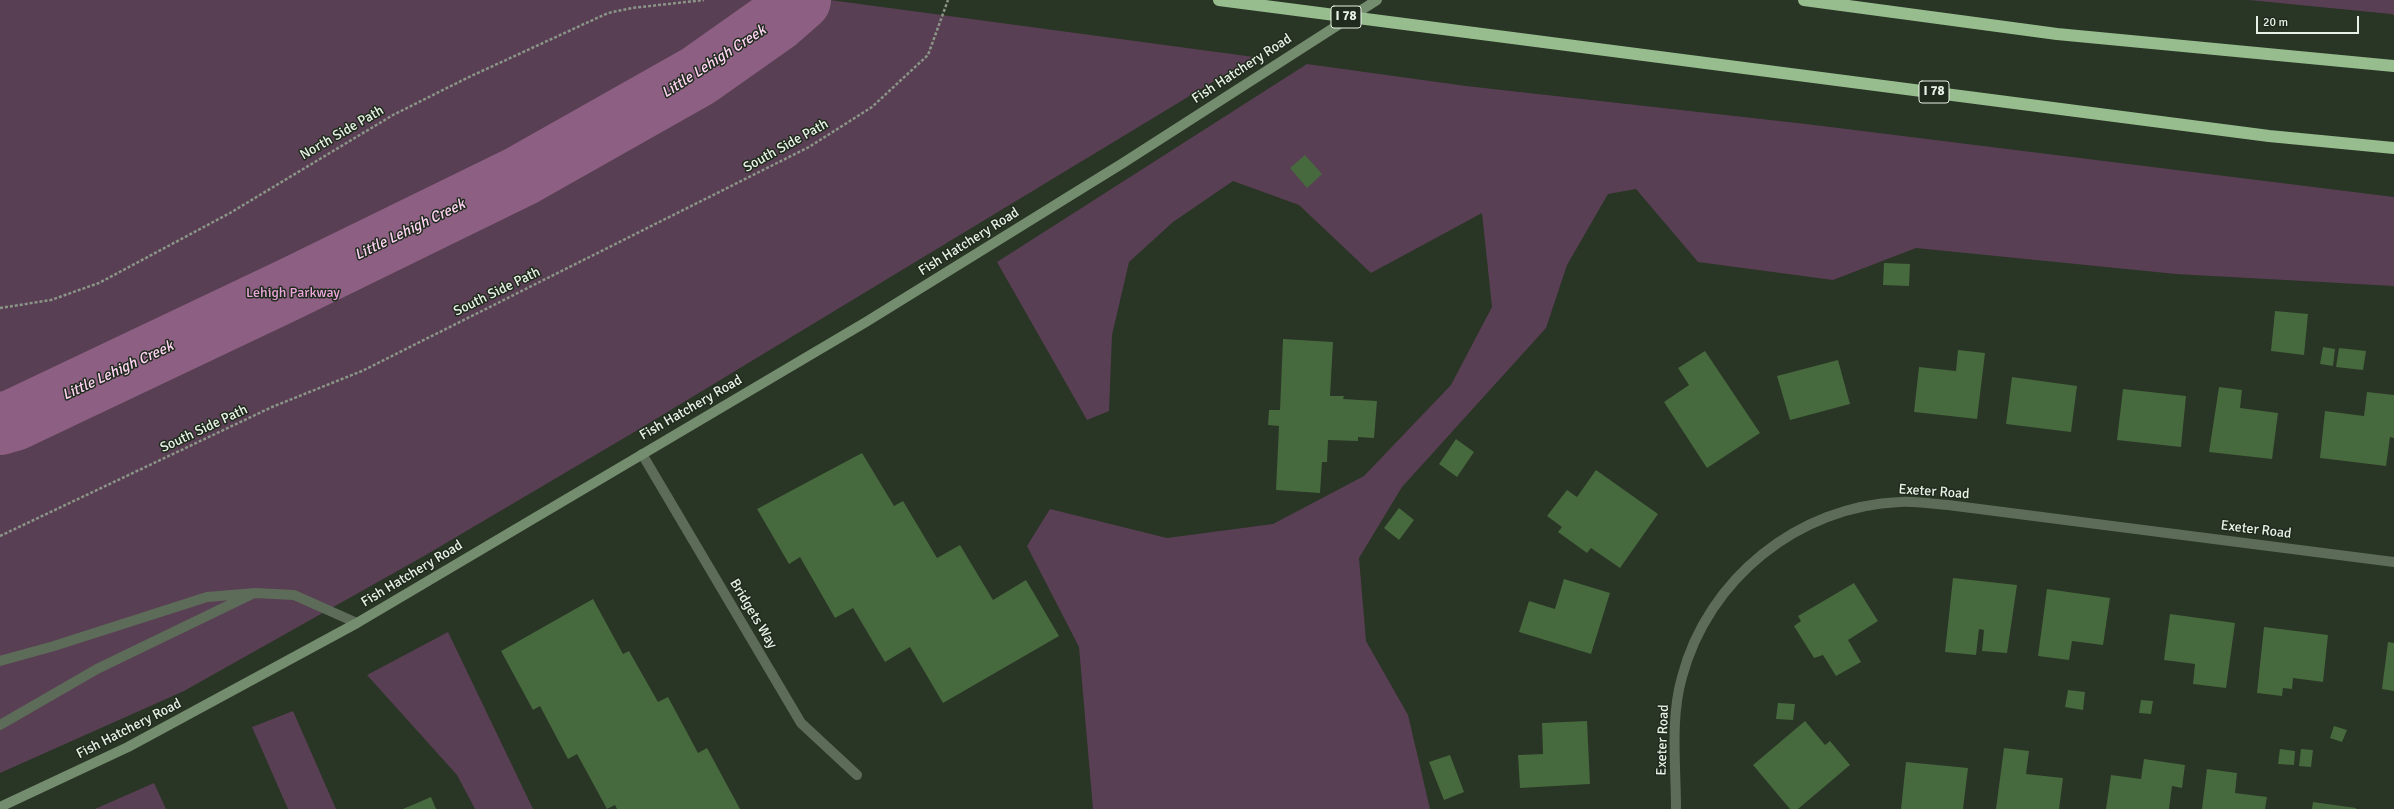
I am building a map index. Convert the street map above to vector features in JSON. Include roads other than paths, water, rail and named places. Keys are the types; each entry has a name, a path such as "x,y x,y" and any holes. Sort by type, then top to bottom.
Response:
{"highway":[{"name":"I 78","path":"1219,0 2269,136 2394,148"},
{"path":"1804,0 2058,34 2394,66"}],"street":[{"name":"Fish Hatchery Road","path":"0,807 128,747 357,623 879,314 1123,163 1377,0"},
{"name":"Bridgets Way","path":"642,454 801,723 857,775"},
{"name":"Exeter Road","path":"1676,809 1675,716 1682,677 1695,639 1720,597 1746,566 1778,541 1826,517 1852,509 1900,502 1948,505 2394,562"},
{"path":"0,661 54,646 207,597 256,593 294,595 357,623"},
{"path":"0,725 97,669 256,593"}],"waterway":[{"name":"Little Lehigh Creek","path":"0,424 14,420 290,289 521,176 698,76 776,21 800,0"}],"park label":[{"name":"Lehigh Parkway","path":"293,293"}]}
